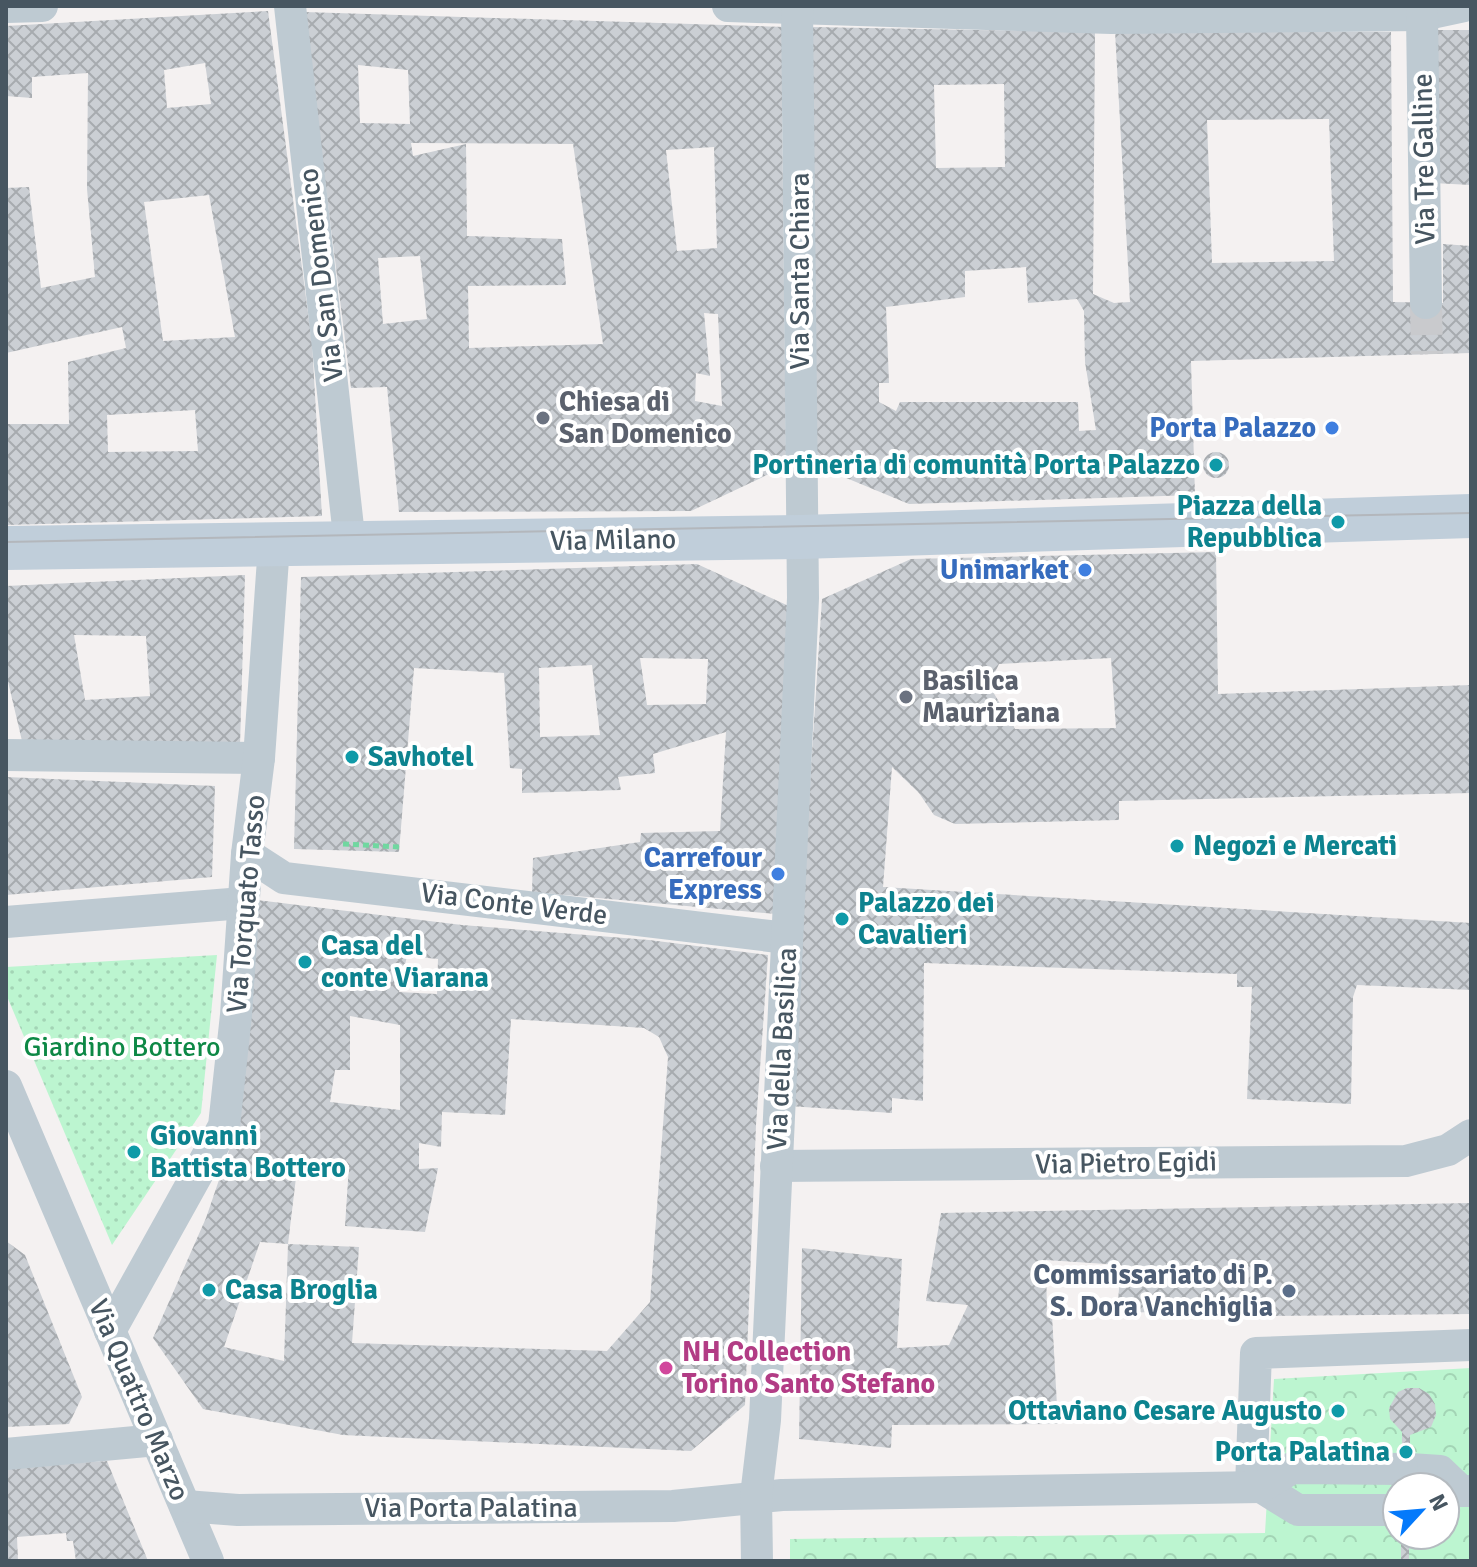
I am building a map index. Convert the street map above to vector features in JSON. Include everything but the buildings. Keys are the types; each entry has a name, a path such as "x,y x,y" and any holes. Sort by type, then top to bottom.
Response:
{"street":[{"path":"6,7 42,6"},
{"name":"Via San Domenico","path":"290,6 350,545"},
{"path":"728,6 1111,18 1218,10 1422,15 1464,6"},
{"name":"Via Santa Chiara","path":"797,7 801,537"},
{"name":"Via Tre Galline","path":"1422,15 1426,303"},
{"name":"Via Milano","path":"6,548 801,537 1471,516"},
{"name":"Via della Basilica","path":"757,1561 756,1496 765,1420 803,598 801,537"},
{"name":"Via Torquato Tasso","path":"110,1331 224,1126 236,1015 247,854 259,758 274,545"},
{"path":"6,755 259,758"},
{"name":"Via Conte Verde","path":"247,854 284,878 787,938"},
{"path":"6,922 243,903"},
{"name":"Via Quattro Marzo","path":"6,1086 208,1561"},
{"name":"Via Pietro Egidi","path":"776,1166 1406,1161 1448,1150 1471,1135"},
{"path":"1256,1486 1256,1353 1471,1345"},
{"path":"6,1454 157,1440"},
{"path":"1256,1486 1292,1468 1440,1471"},
{"path":"1256,1486 1298,1510 1381,1510"},
{"name":"Via Porta Palatina","path":"185,1506 238,1510 673,1506 756,1496 1256,1486"}],"green space":[{"name":"Giardino Bottero","path":"217,955 201,1113 112,1245 6,994 6,967"},
{"path":"1471,1368 1471,1561 790,1561 790,1539 1265,1533 1274,1379"}],"tunnel":[{"path":"1426,303 1427,354"}],"tram line":[{"path":"6,542 1471,513"}],"place":[{"name":"Chiesa di San Domenico","path":"543,418"},
{"name":"Porta Palazzo","path":"1332,428"},
{"name":"Portineria di comunità Porta Palazzo","path":"1216,465"},
{"name":"Piazza della Repubblica","path":"1338,522"},
{"name":"Unimarket","path":"1085,570"},
{"name":"Basilica Mauriziana","path":"906,697"},
{"name":"Savhotel","path":"352,757"},
{"name":"Negozi e Mercati","path":"1177,846"},
{"name":"Carrefour Express","path":"778,874"},
{"name":"Palazzo dei Cavalieri","path":"842,919"},
{"name":"Casa del conte Viarana","path":"305,962"},
{"name":"Giovanni Battista Bottero","path":"134,1152"},
{"name":"Casa Broglia","path":"209,1290"},
{"name":"Commissariato di P. S. Dora Vanchiglia","path":"1289,1291"},
{"name":"NH Collection Torino Santo Stefano","path":"666,1368"},
{"name":"Ottaviano Cesare Augusto","path":"1338,1411"},
{"name":"Porta Palatina","path":"1406,1452"}]}
